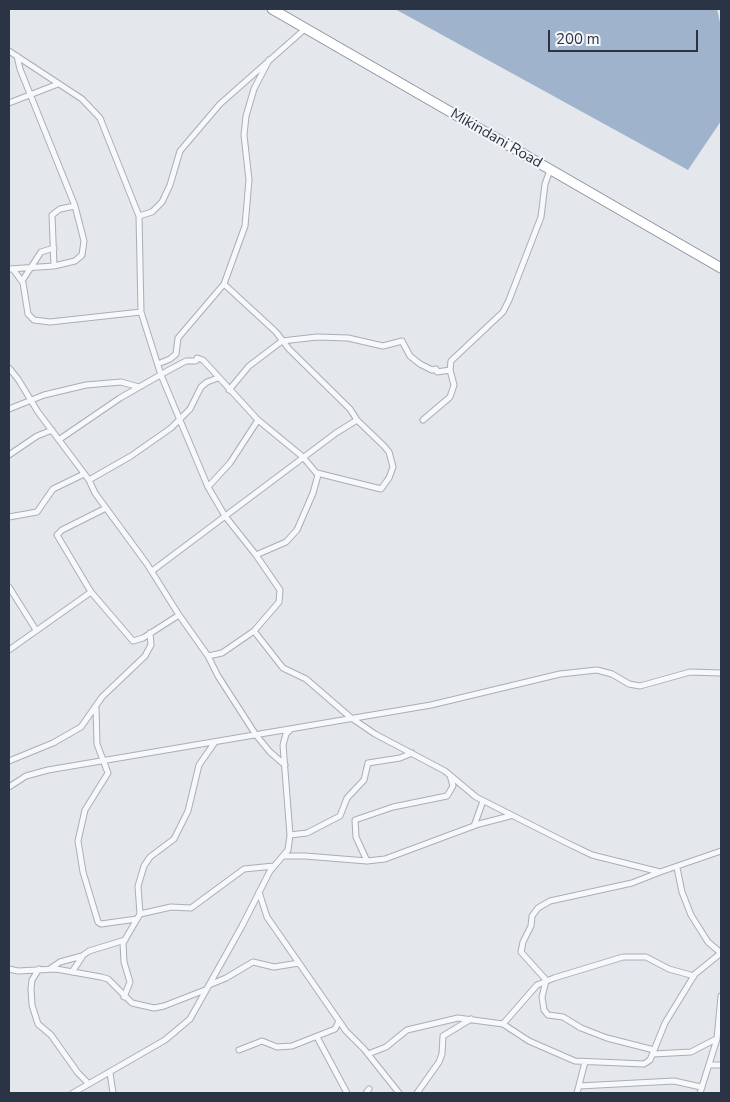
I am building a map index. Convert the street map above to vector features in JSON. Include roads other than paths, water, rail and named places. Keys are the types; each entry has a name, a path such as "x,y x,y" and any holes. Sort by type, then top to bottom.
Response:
{"highway":[{"name":"Mikindani Road","path":"272,9 721,268"}],"street":[{"path":"139,216 152,212 162,202 170,185 177,155 184,144 220,104 306,28"},
{"path":"9,51 82,99 100,118 139,216 141,312 161,375 208,487 225,516 274,579 281,596 277,606 254,630 222,653 208,656"},
{"path":"11,269 54,266 75,261 82,254 84,234 75,206 20,69 17,56"},
{"path":"158,364 176,354 178,338 224,284 245,226 249,180 244,135 246,116 254,89 269,60"},
{"path":"9,103 58,84"},
{"path":"423,420 450,397 454,385 450,370 451,362 503,312 541,217 544,184 550,170"},
{"path":"54,266 54,248 51,234 52,214 60,209 75,206"},
{"path":"22,281 41,252 54,248"},
{"path":"11,269 22,281 30,319 38,322 141,312"},
{"path":"60,439 139,387 186,361 198,358 203,360 258,420 303,457 317,473 370,488 384,487 393,470 389,452 357,420 350,409 289,349 284,340 224,284"},
{"path":"229,390 249,366 284,340 316,337 338,337 383,346 402,341 410,356 420,364 432,370 436,369 437,372 450,370"},
{"path":"9,368 152,571 179,615 208,656 218,676 256,735 285,765"},
{"path":"89,480 131,456 171,428 193,405 201,387 207,382 218,378"},
{"path":"9,409 44,395 86,385 121,382 139,387"},
{"path":"208,487 230,463 258,420"},
{"path":"152,571 303,457 357,420"},
{"path":"9,455 37,436 52,430"},
{"path":"256,555 286,542 297,530 313,493 317,473"},
{"path":"9,517 37,512 54,489 84,474"},
{"path":"106,508 62,530 57,536 91,592 115,619 129,639 137,641 179,615"},
{"path":"9,587 36,630"},
{"path":"9,650 91,592"},
{"path":"254,630 283,668 306,679 350,717 375,734 450,775 483,801 592,855 660,872"},
{"path":"9,761 73,732 86,722 102,697 145,656 151,645 150,633"},
{"path":"9,787 26,776 39,772 103,759 431,705 578,671 605,671 629,684 640,686 690,672 721,673"},
{"path":"96,708 97,744 107,769 106,778 87,804 78,840 83,872 98,922 101,924 171,907 192,908 244,870 275,865"},
{"path":"73,1093 88,1083 110,1073 178,1030 190,1019 247,917 259,890 275,865 285,856 290,835 284,738 291,729"},
{"path":"124,996 130,982 124,960 125,940 138,916 138,886 144,866 150,857 174,839 191,804 199,765 215,742"},
{"path":"290,835 307,833 340,816 347,798 364,780 368,763 400,758 412,753"},
{"path":"367,861 359,847 354,827 355,820 393,807 447,796 453,786 450,775"},
{"path":"474,826 483,801"},
{"path":"285,856 367,861 402,854 474,826 511,816"},
{"path":"547,981 521,952 523,942 531,926 532,916 538,908 550,901 632,884 660,872 721,852"},
{"path":"368,1054 386,1047 411,1029 448,1019 471,1019 503,1024 529,1041 555,1054 575,1061 636,1065 647,1063 654,1052 672,1009 694,976 721,953 708,942 691,915 682,892 677,868"},
{"path":"259,890 262,905 268,917 299,963 339,1021 368,1054 398,1093"},
{"path":"50,968 60,962 82,956 89,951 125,940"},
{"path":"503,1024 534,988 547,981 623,957 635,955 650,958 669,969 694,976"},
{"path":"72,972 82,956"},
{"path":"9,969 18,971 50,968 108,979 132,1003 154,1008 164,1006 207,987 253,962 274,967 299,963"},
{"path":"39,969 32,980 31,989 32,1005 38,1024 51,1035 78,1073 88,1083"},
{"path":"547,981 542,998 544,1010 548,1015 563,1016 581,1028 607,1038 654,1052 691,1052 717,1039"},
{"path":"700,1093 720,1031 721,996"},
{"path":"417,1093 439,1062 442,1054 443,1036 471,1019"},
{"path":"239,1050 259,1041 285,1048 335,1029 339,1021"},
{"path":"317,1037 347,1093"},
{"path":"577,1093 580,1076 586,1062"},
{"path":"710,1066 721,1065"},
{"path":"110,1073 113,1093"},
{"path":"579,1086 674,1081 701,1086"}],"water":[{"path":"395,9 717,9 721,27 721,121 688,170"}]}
